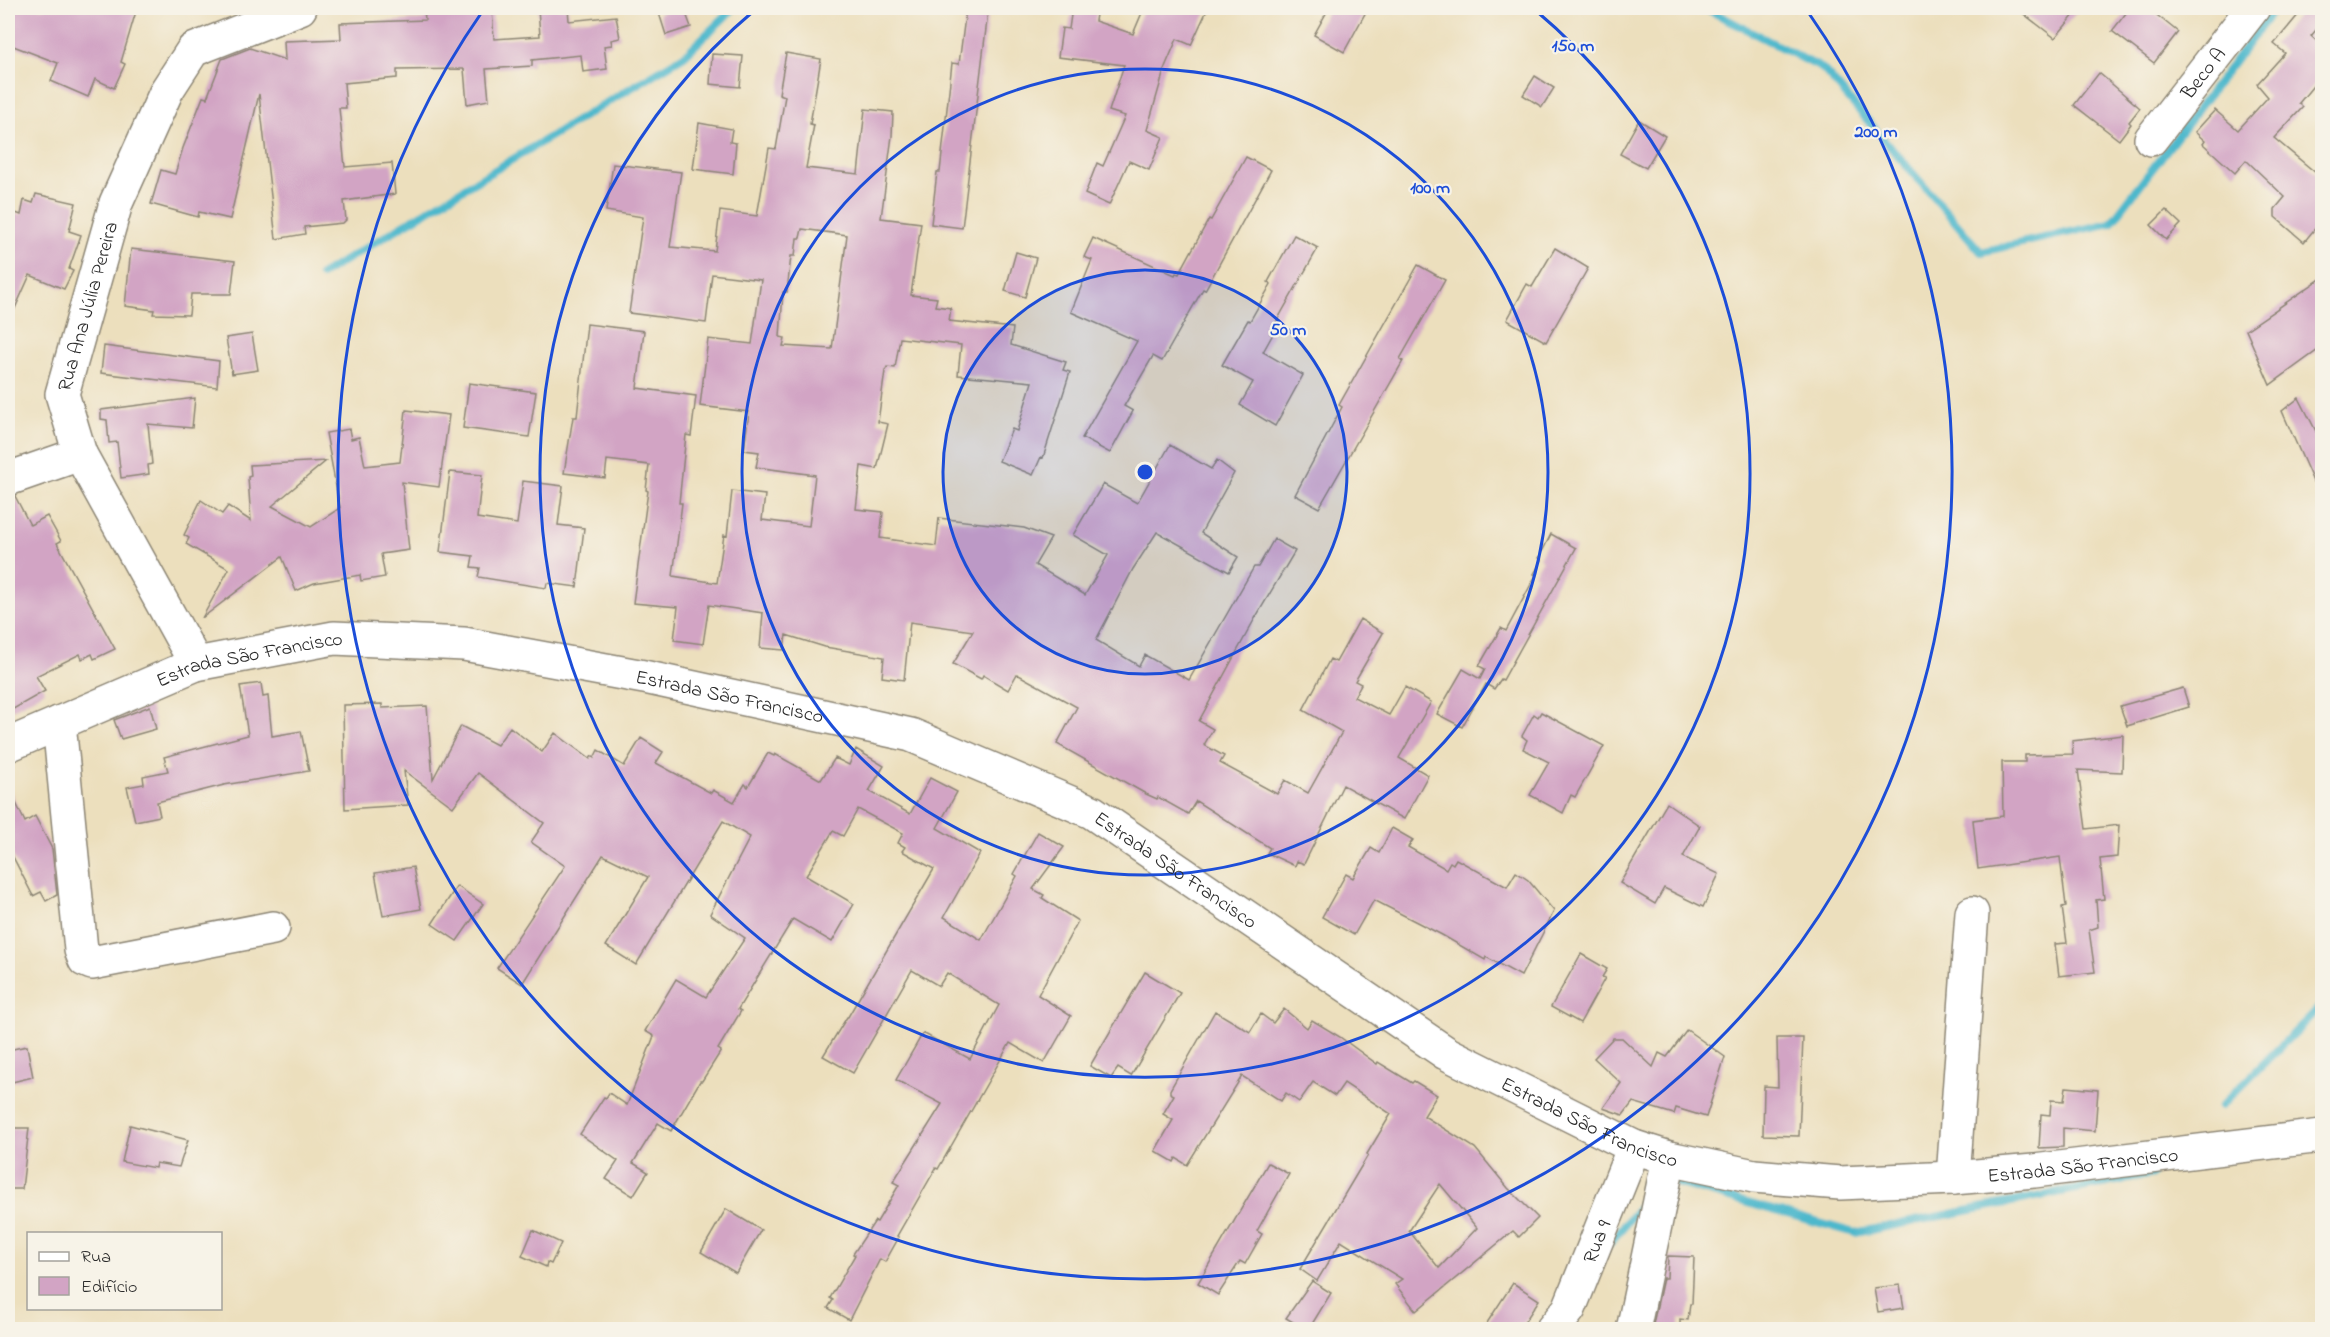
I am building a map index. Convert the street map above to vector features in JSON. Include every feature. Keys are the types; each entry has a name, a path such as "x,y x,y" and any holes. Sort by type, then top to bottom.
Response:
{"main road":[{"name":"Rua Ana Júlia Pereira","path":"196,664 80,454 62,394 116,203 167,90 193,50 300,8"},
{"name":"Beco A","path":"2151,139 2253,8"},
{"path":"8,479 80,454"},
{"name":"Estrada São Francisco","path":"8,745 196,664 334,638 464,644 644,677 911,735 1092,812 1446,1053 1634,1147 1666,1172 1840,1183 1953,1178 2034,1171 2322,1136"},
{"path":"59,723 81,950 85,960 92,963 273,928"},
{"path":"1953,1178 1972,912"},
{"name":"Rua 9","path":"1552,1329 1569,1309 1634,1147"},
{"path":"1633,1329 1666,1172"}],"building":[{"path":"8,8 137,8 121,62 125,64 114,88 95,79 88,97 51,81 58,63 8,44"},
{"path":"424,8 460,8 460,11 492,9 494,39 540,36 538,8 568,8 569,21 616,16 620,38 611,40 612,45 604,46 607,69 583,72 581,55 532,60 532,66 486,69 489,100 467,104 464,69 397,70 397,78 344,83 346,108 339,108 345,167 392,163 395,194 344,201 346,220 343,223 304,227 305,234 276,239 259,94 230,219 199,212 198,217 151,204 161,170 175,174 203,97 207,98 222,59 250,48 285,60 284,41 341,39 340,23 425,20"},
{"path":"684,8 691,27 666,35 659,13"},
{"path":"1072,8 1097,8 1095,21 1133,34 1144,8 1208,8 1191,45 1177,39 1165,67 1147,130 1163,137 1149,170 1129,161 1109,205 1085,194 1097,163 1103,166 1125,116 1109,111 1124,65 1058,57 1062,28 1069,29"},
{"path":"1329,8 1368,8 1344,52 1314,35"},
{"path":"2016,8 2080,8 2055,38"},
{"path":"2130,8 2148,8 2178,32 2154,63 2112,31"},
{"path":"2304,8 2322,8 2322,23 2311,36 2322,46 2322,75 2299,103 2303,107 2274,138 2322,178 2322,220 2304,242 2275,217 2275,209 2285,197 2246,160 2235,173 2203,144 2205,141 2195,132 2215,110 2238,130 2268,97 2257,84 2285,53 2274,44"},
{"path":"966,9 988,12 962,228 931,224 937,172 940,172 952,63 959,64"},
{"path":"786,53 821,59 810,124 814,125 806,168 858,174 865,109 893,112 881,218 921,223 911,295 937,298 935,306 951,308 949,321 1013,328 1011,345 1066,362 1063,370 1070,372 1043,458 1041,457 1033,475 999,461 1012,429 1017,431 1032,382 958,375 961,345 900,338 895,368 887,367 885,371 878,422 888,424 877,469 861,466 856,509 883,512 880,538 936,546 939,518 1024,528 1051,538 1035,565 1085,595 1108,555 1073,535 1103,484 1137,503 1170,445 1211,469 1217,460 1234,473 1201,533 1238,557 1229,572 1157,532 1133,569 1096,640 1139,666 1145,655 1189,680 1254,567 1258,567 1274,539 1295,551 1199,721 1213,729 1204,745 1224,756 1220,763 1277,794 1285,780 1308,793 1342,732 1303,710 1330,659 1336,662 1360,619 1383,633 1355,681 1361,684 1354,697 1389,715 1405,687 1431,702 1399,758 1428,775 1404,819 1343,785 1304,864 1297,861 1295,866 1267,853 1270,848 1196,801 1188,814 1158,797 1157,799 1146,794 1057,744 1077,707 1017,674 1008,690 983,675 981,679 953,664 973,631 910,622 904,680 882,677 884,657 825,647 786,635 784,650 760,648 763,613 709,605 703,644 674,640 678,607 633,603 648,491 646,490 649,465 607,460 605,478 564,473 573,417 577,417 587,324 644,331 637,388 696,396 691,436 686,435 679,503 682,503 673,576 717,583 724,535 727,536 732,491 765,495 762,520 809,526 815,475 756,467 759,452 744,450 749,412 700,406 708,339 752,344 761,280 712,274 706,323 629,313 643,217 606,211 613,164 681,172 670,247 715,251 720,211 757,216 769,148 776,149 785,96 779,94","holes":["802,229 847,235 832,349 783,346 785,338 780,337 783,292 787,292 791,256 795,256 797,238 800,238"]},
{"path":"712,54 743,56 740,87 710,84"},
{"path":"2099,73 2140,108 2119,140 2074,105"},
{"path":"1535,76 1554,88 1542,107 1523,95"},
{"path":"1639,120 1665,136 1646,168 1620,154"},
{"path":"699,123 732,129 730,142 736,143 733,174 693,169"},
{"path":"1246,157 1271,170 1205,290 1203,289 1162,361 1153,356 1124,406 1133,411 1110,453 1082,438 1137,341 1071,312 1092,260 1084,257 1093,238 1175,275 1179,274"},
{"path":"36,194 76,203 69,231 81,235 69,269 73,271 64,289 30,275 8,324 8,210 21,215 24,200 33,203"},
{"path":"2166,210 2181,224 2166,240 2151,225"},
{"path":"1294,235 1318,248 1270,333 1273,334 1263,352 1303,375 1275,426 1240,405 1253,382 1222,365 1271,284 1268,282"},
{"path":"1555,248 1588,268 1546,342 1507,320 1527,284 1532,287"},
{"path":"131,249 235,261 231,294 191,294 189,315 153,314 154,310 125,306"},
{"path":"1016,252 1036,258 1025,297 1005,291"},
{"path":"1418,265 1445,280 1400,359 1403,361 1319,508 1295,495 1342,407 1339,405"},
{"path":"2322,278 2322,347 2270,385 2246,330"},
{"path":"252,334 258,370 232,374 226,338"},
{"path":"104,346 219,361 217,387 101,373"},
{"path":"469,383 536,392 529,437 463,428"},
{"path":"195,398 192,428 148,424 152,464 148,465 149,474 121,478 117,442 109,443 107,420 101,419 101,410"},
{"path":"2299,398 2322,443 2322,502 2282,411"},
{"path":"406,410 449,415 439,487 402,482 409,550 381,554 385,577 361,581 360,575 314,583 296,591 282,557 202,618 229,569 186,544 189,538 184,535 201,500 222,514 228,506 251,521 248,477 251,476 250,465 326,461 272,506 311,527 340,508 326,433 349,429 351,439 359,437 365,466 400,462"},
{"path":"450,472 482,475 477,518 517,524 523,481 563,486 558,525 584,528 577,587 547,583 546,588 478,577 480,568 471,567 473,556 440,552"},
{"path":"15,496 30,525 47,516 61,541 57,543 115,649 94,659 92,654 82,659 80,654 36,676 45,691 8,712 8,497"},
{"path":"1551,534 1576,548 1503,680 1501,679 1494,689 1486,684 1462,727 1437,714 1463,669 1480,679 1485,669 1479,666 1501,628 1506,631 1536,575 1534,574 1542,560 1539,558"},
{"path":"261,683 263,697 268,696 272,736 301,731 309,771 224,785 157,802 160,816 135,821 127,787 144,784 143,776 168,771 164,757 248,735 240,686"},
{"path":"2183,688 2189,707 2127,726 2120,706"},
{"path":"382,704 382,708 427,706 433,779 461,726 497,745 510,727 542,752 555,733 590,759 592,756 594,758 598,750 624,766 641,738 663,752 656,763 711,793 713,790 734,802 745,784 748,787 768,753 774,756 775,754 821,780 835,758 849,765 856,749 884,766 869,791 910,814 930,778 957,792 937,828 980,853 944,917 981,940 1017,876 1014,874 1038,832 1064,847 1033,889 1044,895 1042,898 1078,921 1038,995 1071,1016 1044,1063 1010,1043 897,1236 899,1237 885,1262 880,1259 849,1320 828,1308 833,1300 830,1298 855,1255 853,1254 875,1221 877,1222 899,1185 893,1182 942,1104 896,1080 923,1033 970,1059 999,1005 947,973 939,986 912,970 853,1073 823,1056 934,869 902,851 905,847 898,843 903,833 858,809 843,836 833,831 806,876 854,904 832,942 793,919 738,1009 741,1011 718,1049 721,1051 700,1081 671,1131 658,1123 633,1163 648,1172 633,1196 606,1179 618,1161 580,1134 609,1093 627,1105 654,1036 645,1031 676,979 706,997 745,938 710,914 750,837 723,821 636,965 606,946 648,877 603,855 522,984 497,968 565,866 531,842 544,823 478,773 453,807 404,771 408,805 345,809 343,705"},
{"path":"150,706 156,729 121,739 114,720"},
{"path":"1541,712 1604,746 1575,797 1571,795 1563,813 1530,795 1549,762 1523,749 1527,740 1522,736 1534,714 1538,717"},
{"path":"2123,735 2122,772 2078,770 2086,829 2119,825 2117,857 2100,859 2104,899 2096,900 2098,927 2089,930 2095,972 2059,976 2055,944 2067,943 2062,907 2066,906 2060,857 1978,869 1973,820 2003,816 2002,762 2025,762 2025,755 2073,754 2072,741"},
{"path":"8,786 25,822 35,816 52,849 57,895 46,901 41,892 33,896 8,847"},
{"path":"1667,803 1700,826 1683,857 1719,874 1703,907 1664,888 1655,904 1620,883"},
{"path":"1392,828 1413,840 1408,847 1446,869 1450,862 1453,864 1456,859 1507,887 1516,872 1528,880 1554,911 1521,976 1486,957 1485,960 1374,900 1354,935 1322,917 1346,874 1353,878 1371,848 1379,853"},
{"path":"413,867 421,909 383,916 375,873"},
{"path":"457,886 483,904 457,941 432,924"},
{"path":"1581,954 1607,969 1602,977 1605,978 1580,1023 1551,1007"},
{"path":"1145,972 1180,993 1131,1076 1118,1068 1111,1078 1090,1066"},
{"path":"1284,1009 1307,1028 1312,1020 1377,1064 1378,1062 1437,1095 1424,1116 1475,1148 1508,1188 1538,1218 1519,1237 1513,1231 1416,1311 1395,1284 1402,1279 1341,1241 1317,1281 1300,1269 1391,1114 1344,1083 1335,1096 1313,1082 1299,1102 1286,1093 1281,1101 1242,1076 1187,1165 1176,1158 1174,1162 1155,1151 1173,1120 1163,1114 1174,1095 1170,1093 1170,1090 1215,1011 1250,1032 1261,1014 1273,1023","holes":["1440,1184 1477,1228 1439,1268 1409,1231"]},
{"path":"1687,1030 1725,1057 1706,1117 1676,1108 1674,1114 1633,1102 1623,1115 1603,1108 1621,1083 1594,1058 1613,1038 1622,1038 1653,1067 1659,1053 1667,1057"},
{"path":"1777,1038 1803,1038 1799,1136 1763,1135 1764,1086 1778,1087"},
{"path":"27,1046 33,1077 8,1083 8,1050"},
{"path":"2066,1087 2098,1090 2095,1131 2063,1128 2063,1147 2039,1148 2041,1114 2050,1115 2051,1100 2064,1101"},
{"path":"130,1125 188,1140 179,1167 156,1163 155,1168 122,1162"},
{"path":"8,1128 29,1128 22,1189 8,1189"},
{"path":"1268,1163 1289,1174 1257,1231 1262,1234 1245,1264 1240,1261 1218,1295 1198,1283"},
{"path":"726,1209 761,1230 736,1273 701,1252"},
{"path":"533,1230 561,1243 551,1264 547,1262 546,1267 522,1256"},
{"path":"1668,1256 1694,1257 1692,1304 1690,1304 1688,1320 1680,1319 1680,1329 1652,1329 1663,1278 1667,1278"},
{"path":"1312,1281 1331,1293 1309,1329 1305,1329 1286,1318"},
{"path":"1513,1283 1539,1300 1520,1329 1483,1329"},
{"path":"1900,1285 1904,1308 1878,1312 1874,1288"}],"waterway":[{"path":"321,275 684,56 734,8"},
{"path":"1705,8 1823,69 1981,252 2111,223 2275,8"},
{"path":"2221,1106 2322,1005"},
{"path":"1669,1181 1855,1233 2152,1174"},
{"path":"1610,1243 1649,1195"}]}
